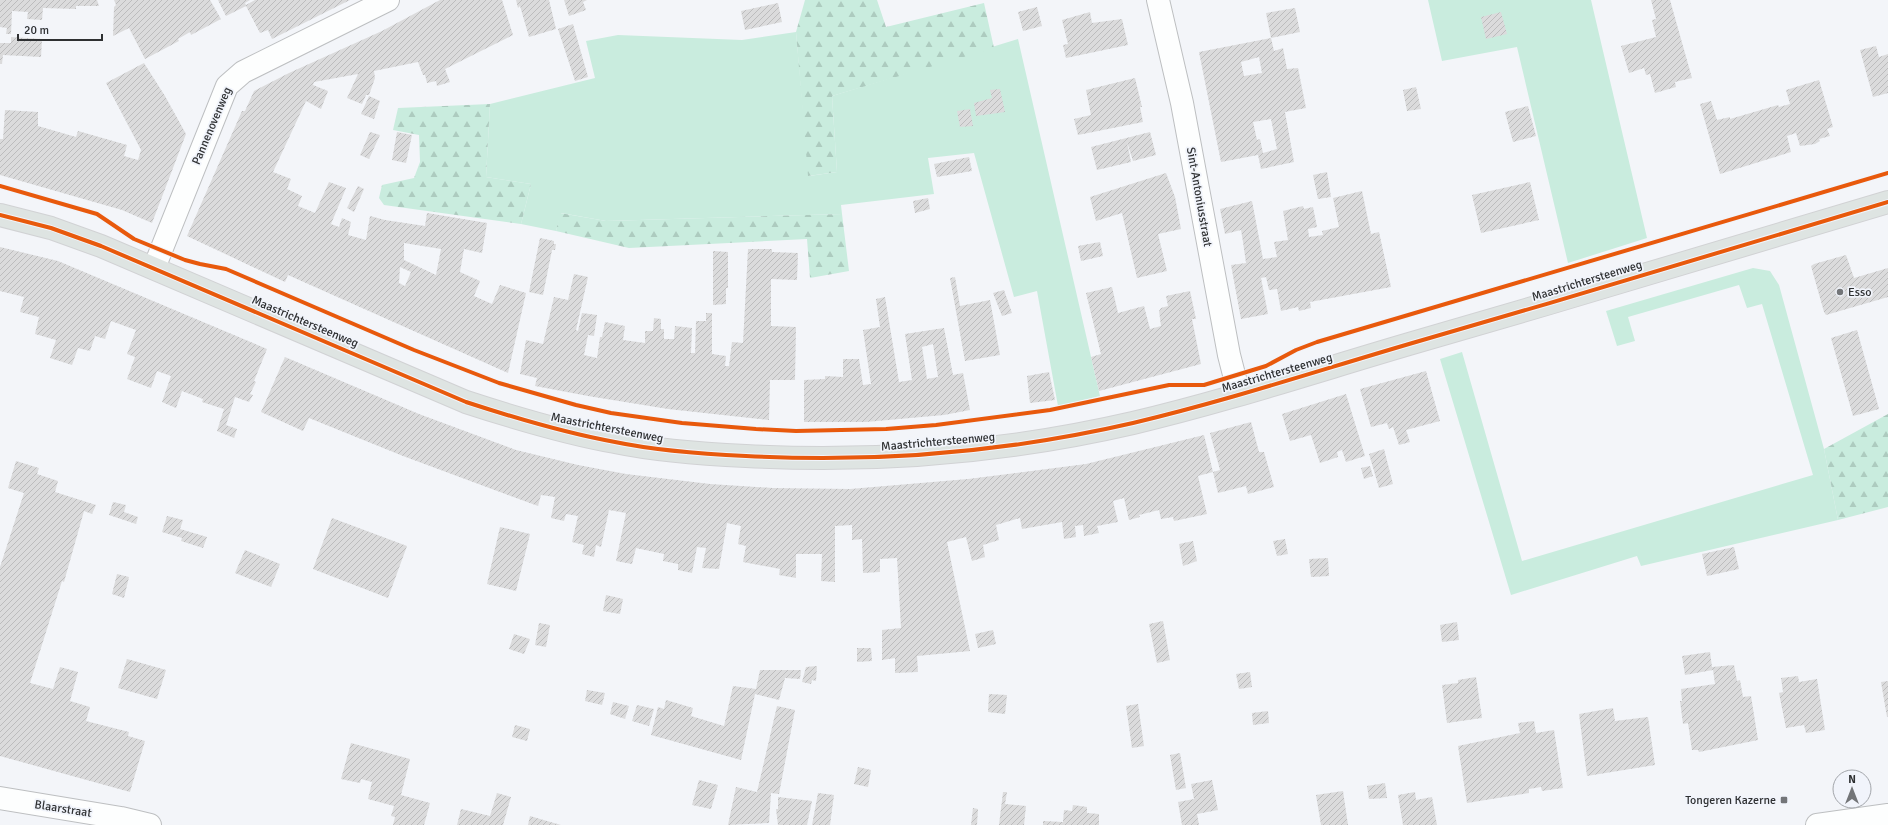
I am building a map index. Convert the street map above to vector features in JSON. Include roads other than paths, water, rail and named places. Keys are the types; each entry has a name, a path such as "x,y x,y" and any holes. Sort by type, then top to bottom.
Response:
{"main road":[{"name":"Maastrichtersteenweg","path":"0,215 51,228 101,246 466,402 514,417 616,443 667,451 772,458 823,459 927,454 1030,442 1133,423 1239,394 1888,202"}],"street":[{"name":"Pannenovenweg","path":"154,268 227,86 243,72 388,0"},
{"name":"Sint-Antoniusstraat","path":"1158,0 1182,103 1226,340 1239,394"},
{"name":"Blaarstraat","path":"0,798 121,818 150,825"},
{"path":"1817,825 1888,815"}],"place":[{"name":"Esso","path":"1840,292"},
{"name":"Tongeren Kazerne","path":"1784,800"}]}
